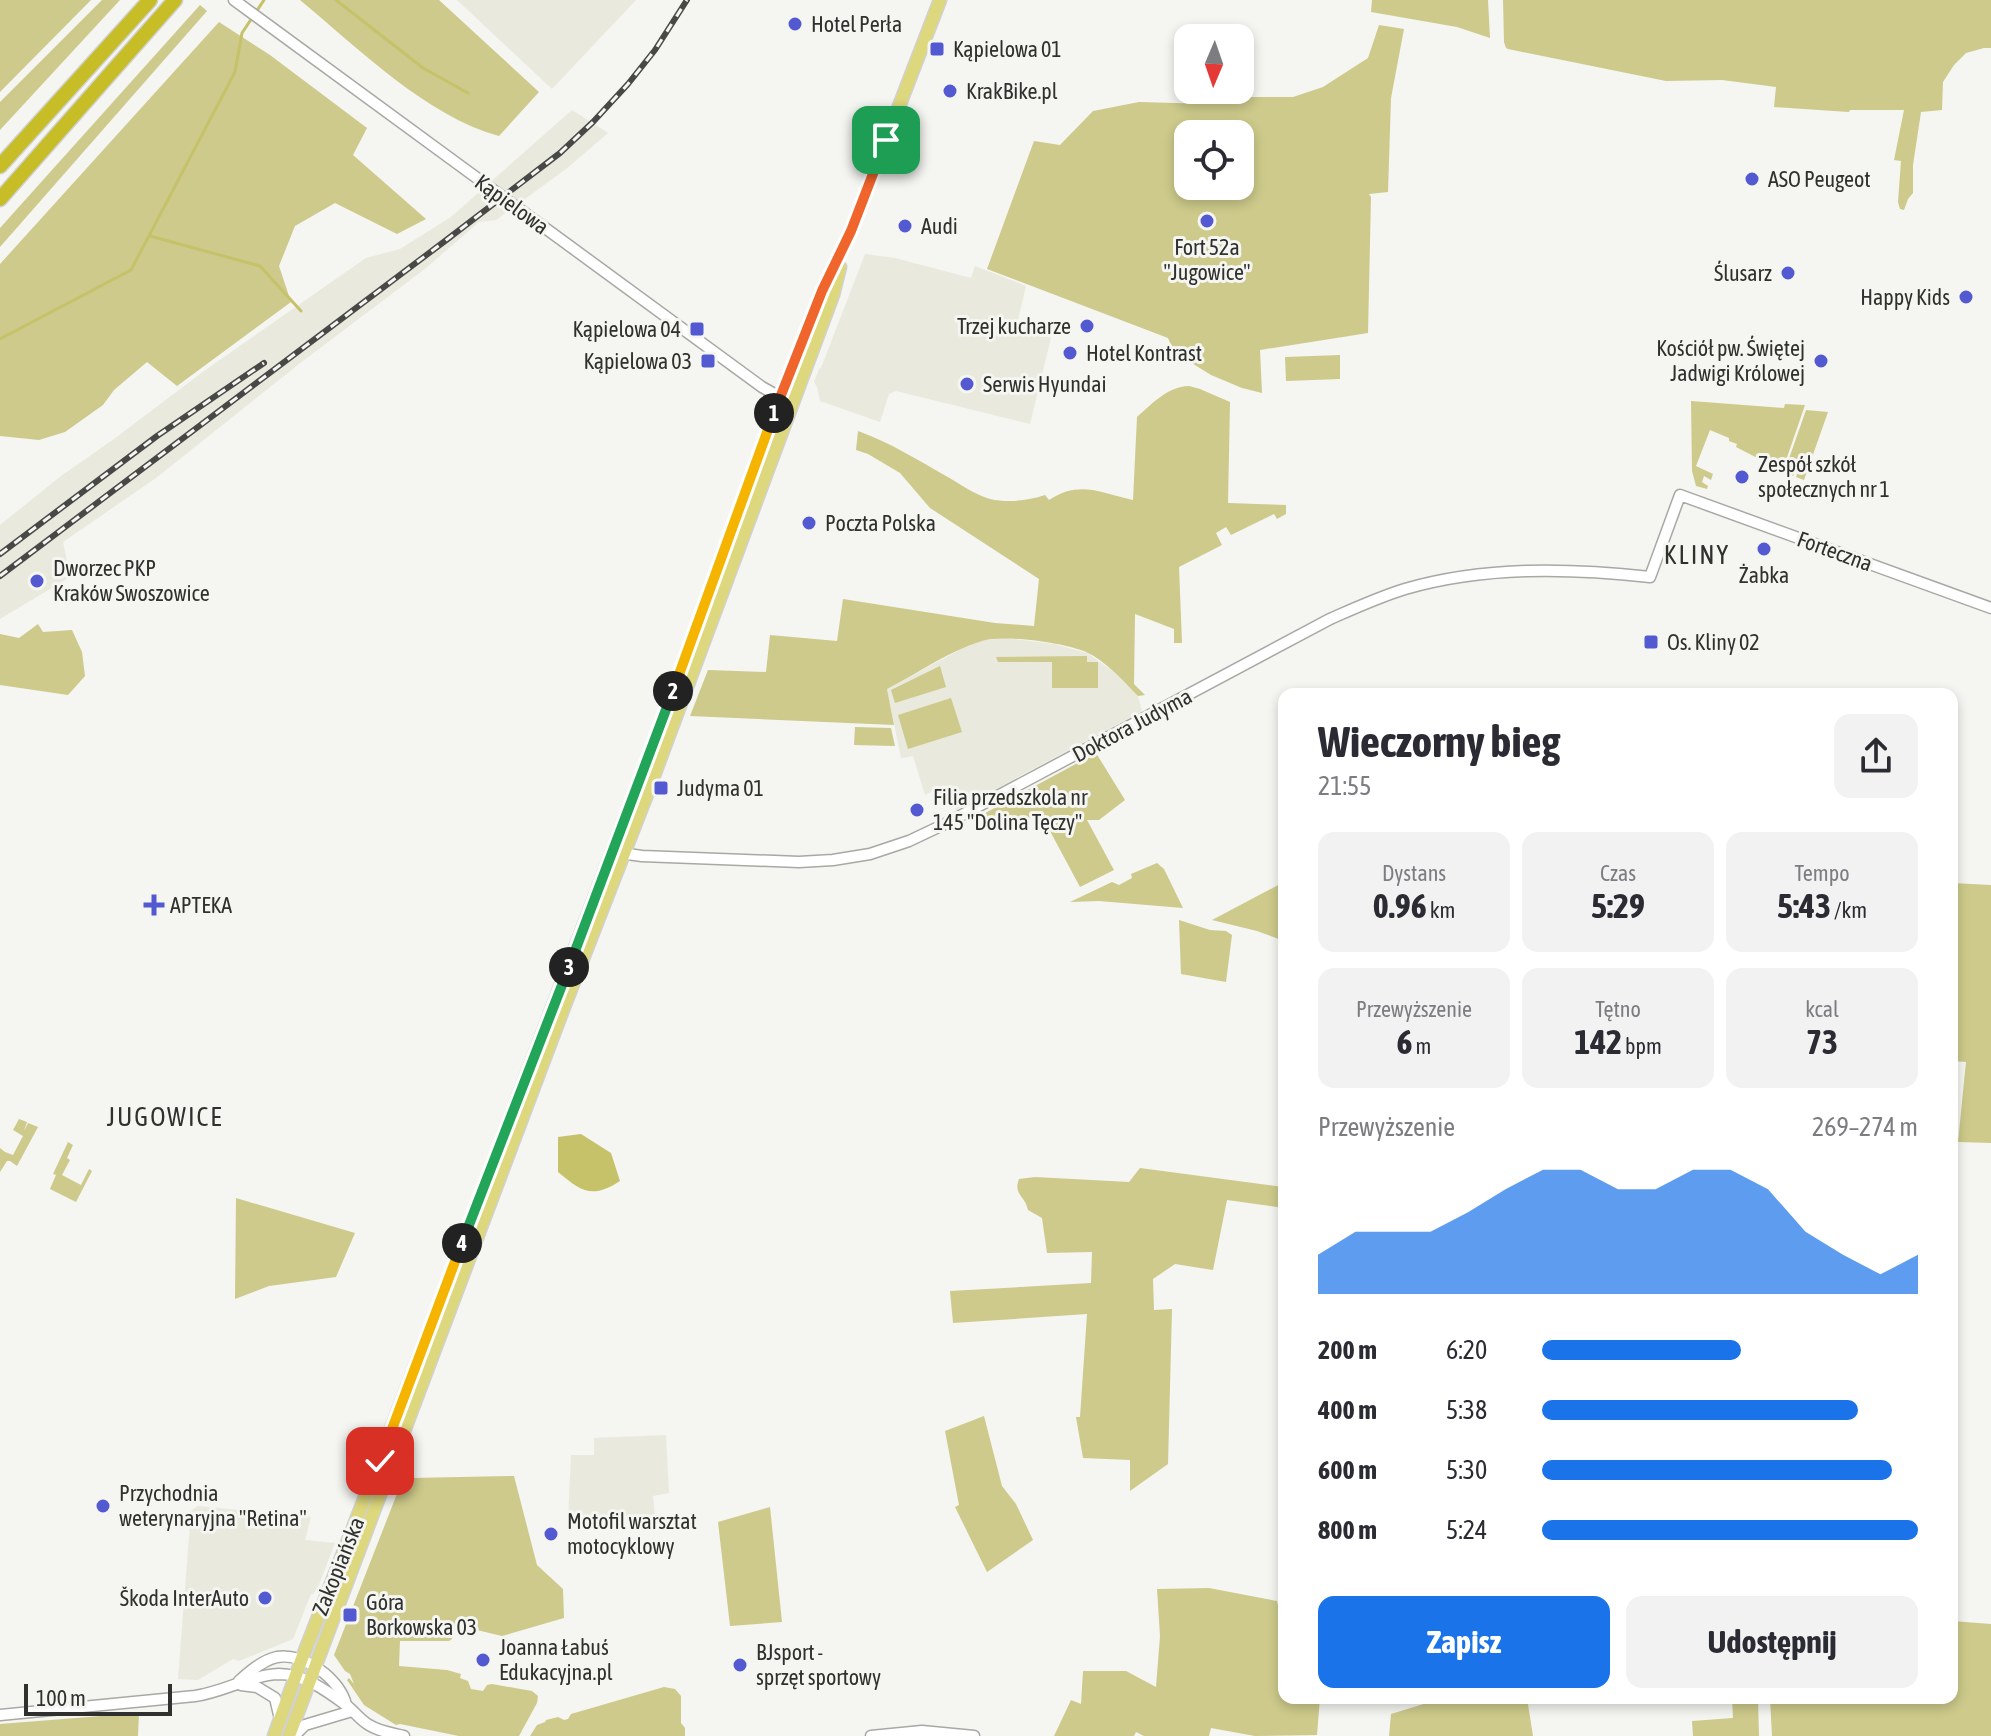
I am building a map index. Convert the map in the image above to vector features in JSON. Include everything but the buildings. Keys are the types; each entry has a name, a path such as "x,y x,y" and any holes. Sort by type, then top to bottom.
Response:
{"highway":[{"path":"0,166 150,0"},
{"path":"0,199 175,0"}],"main road":[{"name":"Zakopiańska","path":"291,1736 618,853 780,397 822,291 851,231 940,0"},
{"name":"Zakopiańska","path":"274,1736 792,404 833,295 851,231"}],"street":[{"name":"Kąpielowa","path":"234,0 762,387 792,404"},
{"name":"Forteczna","path":"1650,577 1680,495 1991,608"},
{"name":"Doktora Judyma","path":"618,853 799,862 870,854 909,841 947,823 1330,619 1368,602 1431,582 1490,573 1570,571 1650,577"},
{"path":"235,1685 263,1663 279,1657 301,1661 329,1678 344,1694 349,1708"},
{"path":"0,1715 195,1696 266,1675 285,1675 319,1686 377,1730 404,1736"},
{"path":"235,1685 257,1687 275,1698 280,1720"},
{"path":"291,1736 305,1725 349,1708"},
{"path":"871,1736 922,1731 974,1736"}],"shaded area":[{"path":"0,0 91,0 0,92"},
{"path":"102,0 120,0 0,130 0,102"},
{"path":"300,0 439,0 539,92 499,136 472,126 419,97"},
{"path":"457,0 636,0 552,89"},
{"path":"1372,0 1488,0 1490,38 1457,27 1371,12"},
{"path":"1503,0 1991,0 1991,48 1966,53 1943,82 1942,110 1921,112 1913,165 1913,193 1904,210 1900,209 1898,202 1901,161 1894,160 1904,110 1849,112 1774,107 1776,87 1722,80 1666,81 1508,49 1504,42"},
{"path":"200,5 207,11 0,247 0,228"},
{"path":"219,22 270,55 367,128 353,155 426,219 397,234 335,203 295,226 279,266 291,302 177,386 147,362 114,390 103,405 65,432 39,440 0,436 0,264"},
{"path":"1379,25 1404,29 1391,98 1388,192 1369,194 1368,333 1260,350 1262,393 1211,375 1174,352 1168,338 987,269 1034,141 1060,145 1093,111 1139,102 1254,104 1254,97 1293,97 1323,87 1368,58"},
{"path":"572,110 608,133 566,169 496,220 479,222 426,268 156,478 63,542 70,577 0,619 0,525 204,371 366,258 400,249 451,217"},
{"path":"865,254 895,258 971,278 975,266 1026,286 1016,328 1051,338 1030,424 896,391 889,394 880,422 820,401 814,382"},
{"path":"1340,355 1340,379 1286,381 1285,357"},
{"path":"1189,386 1230,402 1228,503 1286,505 1286,514 1277,519 1274,514 1231,535 1226,527 1216,533 1222,545 1179,567 1182,643 1174,643 1174,629 1135,614 1134,684 1145,695 1138,696 1107,666 1086,652 1049,643 1004,638 982,641 958,650 887,689 894,725 690,716 708,670 766,672 770,635 837,641 843,599 995,623 1034,626 1039,579 930,508 900,473 856,450 858,431 990,499 1018,501 1045,495 1049,500 1080,489 1133,500 1137,417 1167,393"},
{"path":"1691,401 1784,408 1785,404 1805,405 1782,472 1777,470 1780,460 1775,469 1771,469 1772,474 1765,471 1767,463 1736,447 1737,444 1729,438 1710,430 1696,466 1713,474 1711,480 1704,476 1702,482 1708,486 1707,489 1696,486 1692,471"},
{"path":"1806,410 1828,412 1804,480 1796,477 1799,468 1793,476 1784,473"},
{"path":"38,624 43,632 72,630 82,652 85,676 68,695 0,685 0,634 19,638"},
{"path":"1007,638 1054,644 1087,653 1114,672 1138,696 1142,711 956,810 944,785 925,795 913,756 901,758 887,689 965,647 985,640"},
{"path":"1087,656 1087,662 1098,662 1098,688 1052,688 1052,662 998,662 996,657"},
{"path":"940,666 946,687 895,703 891,690"},
{"path":"951,698 962,732 908,749 898,715"},
{"path":"855,727 891,728 895,746 854,745"},
{"path":"1096,753 1125,800 1099,820 1087,820 1114,870 1080,887 1043,818 976,818"},
{"path":"1157,863 1164,869 1183,908 1099,901 1070,902 1112,882 1119,885 1132,878 1131,874"},
{"path":"1958,883 1991,885 1991,1143 1958,1142 1966,1062 1958,1061"},
{"path":"1278,885 1278,939 1212,920"},
{"path":"1179,920 1232,935 1226,982 1181,974"},
{"path":"19,1119 27,1122 24,1131 28,1123 38,1127 17,1166 7,1161 0,1172 0,1148 13,1155 23,1136 13,1130"},
{"path":"581,1134 611,1153 620,1181 602,1190 588,1191 558,1172 558,1137"},
{"path":"68,1142 73,1145 62,1175 81,1185 89,1169 92,1171 76,1202 50,1189 56,1175 53,1174"},
{"path":"1140,1168 1278,1186 1278,1207 1227,1200 1213,1270 1175,1264 1153,1279 1154,1310 1172,1309 1168,1464 1130,1491 1130,1460 1083,1458 1076,1417 1080,1417 1087,1314 953,1323 950,1291 1091,1283 1092,1252 1047,1253 1042,1218 1028,1210 1018,1192 1019,1179 1035,1177 1129,1182"},
{"path":"236,1198 355,1233 336,1277 269,1286 235,1299"},
{"path":"984,1416 1002,1486 1016,1504 1033,1540 987,1572 955,1507 959,1505 945,1431"},
{"path":"666,1435 669,1493 653,1496 655,1517 568,1521 571,1455 594,1455 594,1438"},
{"path":"514,1476 537,1565 563,1589 564,1618 502,1636 456,1625 449,1641 400,1641 399,1666 461,1674 460,1678 468,1681 471,1689 483,1691 492,1684 532,1691 538,1696 537,1703 519,1736 459,1736 396,1725 364,1705 347,1680 349,1678 354,1684 350,1674 334,1655 402,1481 411,1478"},
{"path":"198,1506 311,1517 305,1540 335,1543 293,1639 239,1661 233,1659 198,1680 178,1679 191,1511"},
{"path":"770,1507 782,1622 730,1626 718,1522"},
{"path":"1209,1588 1277,1601 1278,1704 1320,1704 1317,1735 1255,1736 1211,1728 1209,1736 1144,1736 1136,1732 1134,1736 1054,1736 1071,1700 1081,1704 1083,1671 1126,1671 1156,1687 1160,1636 1157,1589"},
{"path":"1958,1621 1991,1624 1991,1736 1772,1736 1770,1704 1958,1704"},
{"path":"664,1687 675,1689 681,1696 681,1723 685,1736 530,1736 537,1725 546,1720 558,1717 568,1719 571,1714"},
{"path":"1424,1704 1528,1704 1533,1736 1389,1736 1391,1714"},
{"path":"1732,1704 1758,1704 1759,1736 1693,1736 1692,1721 1733,1718"},
{"path":"139,1713 138,1736 0,1736 0,1724"}],"waterway":[{"path":"0,339 131,270 235,72 242,33 264,0"},
{"path":"336,0 423,68 468,93"},
{"path":"150,236 260,266 301,311"}],"railway":[{"path":"0,576 560,153 628,84 655,50 687,0"},
{"path":"0,554 157,436 264,363"}],"place":[{"name":"Hotel Perła","path":"795,24"},
{"name":"Kąpielowa 01","path":"937,49"},
{"name":"KrakBike.pl","path":"950,91"},
{"name":"ASO Peugeot","path":"1752,179"},
{"name":"Fort 52a \"Jugowice\"","path":"1207,221"},
{"name":"Audi","path":"905,226"},
{"name":"Ślusarz","path":"1788,273"},
{"name":"Happy Kids","path":"1966,297"},
{"name":"Trzej kucharze","path":"1087,326"},
{"name":"Kąpielowa 04","path":"697,329"},
{"name":"Hotel Kontrast","path":"1070,353"},
{"name":"Kąpielowa 03","path":"708,361"},
{"name":"Kościół pw. Świętej Jadwigi Królowej","path":"1821,361"},
{"name":"Serwis Hyundai","path":"967,384"},
{"name":"Zespół szkół społecznych nr 1","path":"1742,477"},
{"name":"Poczta Polska","path":"809,523"},
{"name":"Żabka","path":"1764,549"},
{"name":"Dworzec PKP Kraków Swoszowice","path":"37,581"},
{"name":"Os. Kliny 02","path":"1651,642"},
{"name":"Judyma 01","path":"661,788"},
{"name":"Filia przedszkola nr 145 \"Dolina Tęczy\"","path":"917,810"},
{"name":"APTEKA","path":"154,905"},
{"name":"Przychodnia weterynaryjna \"Retina\"","path":"103,1506"},
{"name":"Motofil warsztat motocyklowy","path":"551,1534"},
{"name":"Škoda InterAuto","path":"265,1598"},
{"name":"Góra Borkowska 03","path":"350,1615"},
{"name":"Joanna Łabuś Edukacyjna.pl","path":"483,1660"},
{"name":"BJsport - sprzęt sportowy","path":"740,1665"}],"district":[{"name":"KLINY","path":"1697,555"},
{"name":"JUGOWICE","path":"165,1117"}],"route":[{"path":"380,1461 663,718 770,423 886,140"}]}
